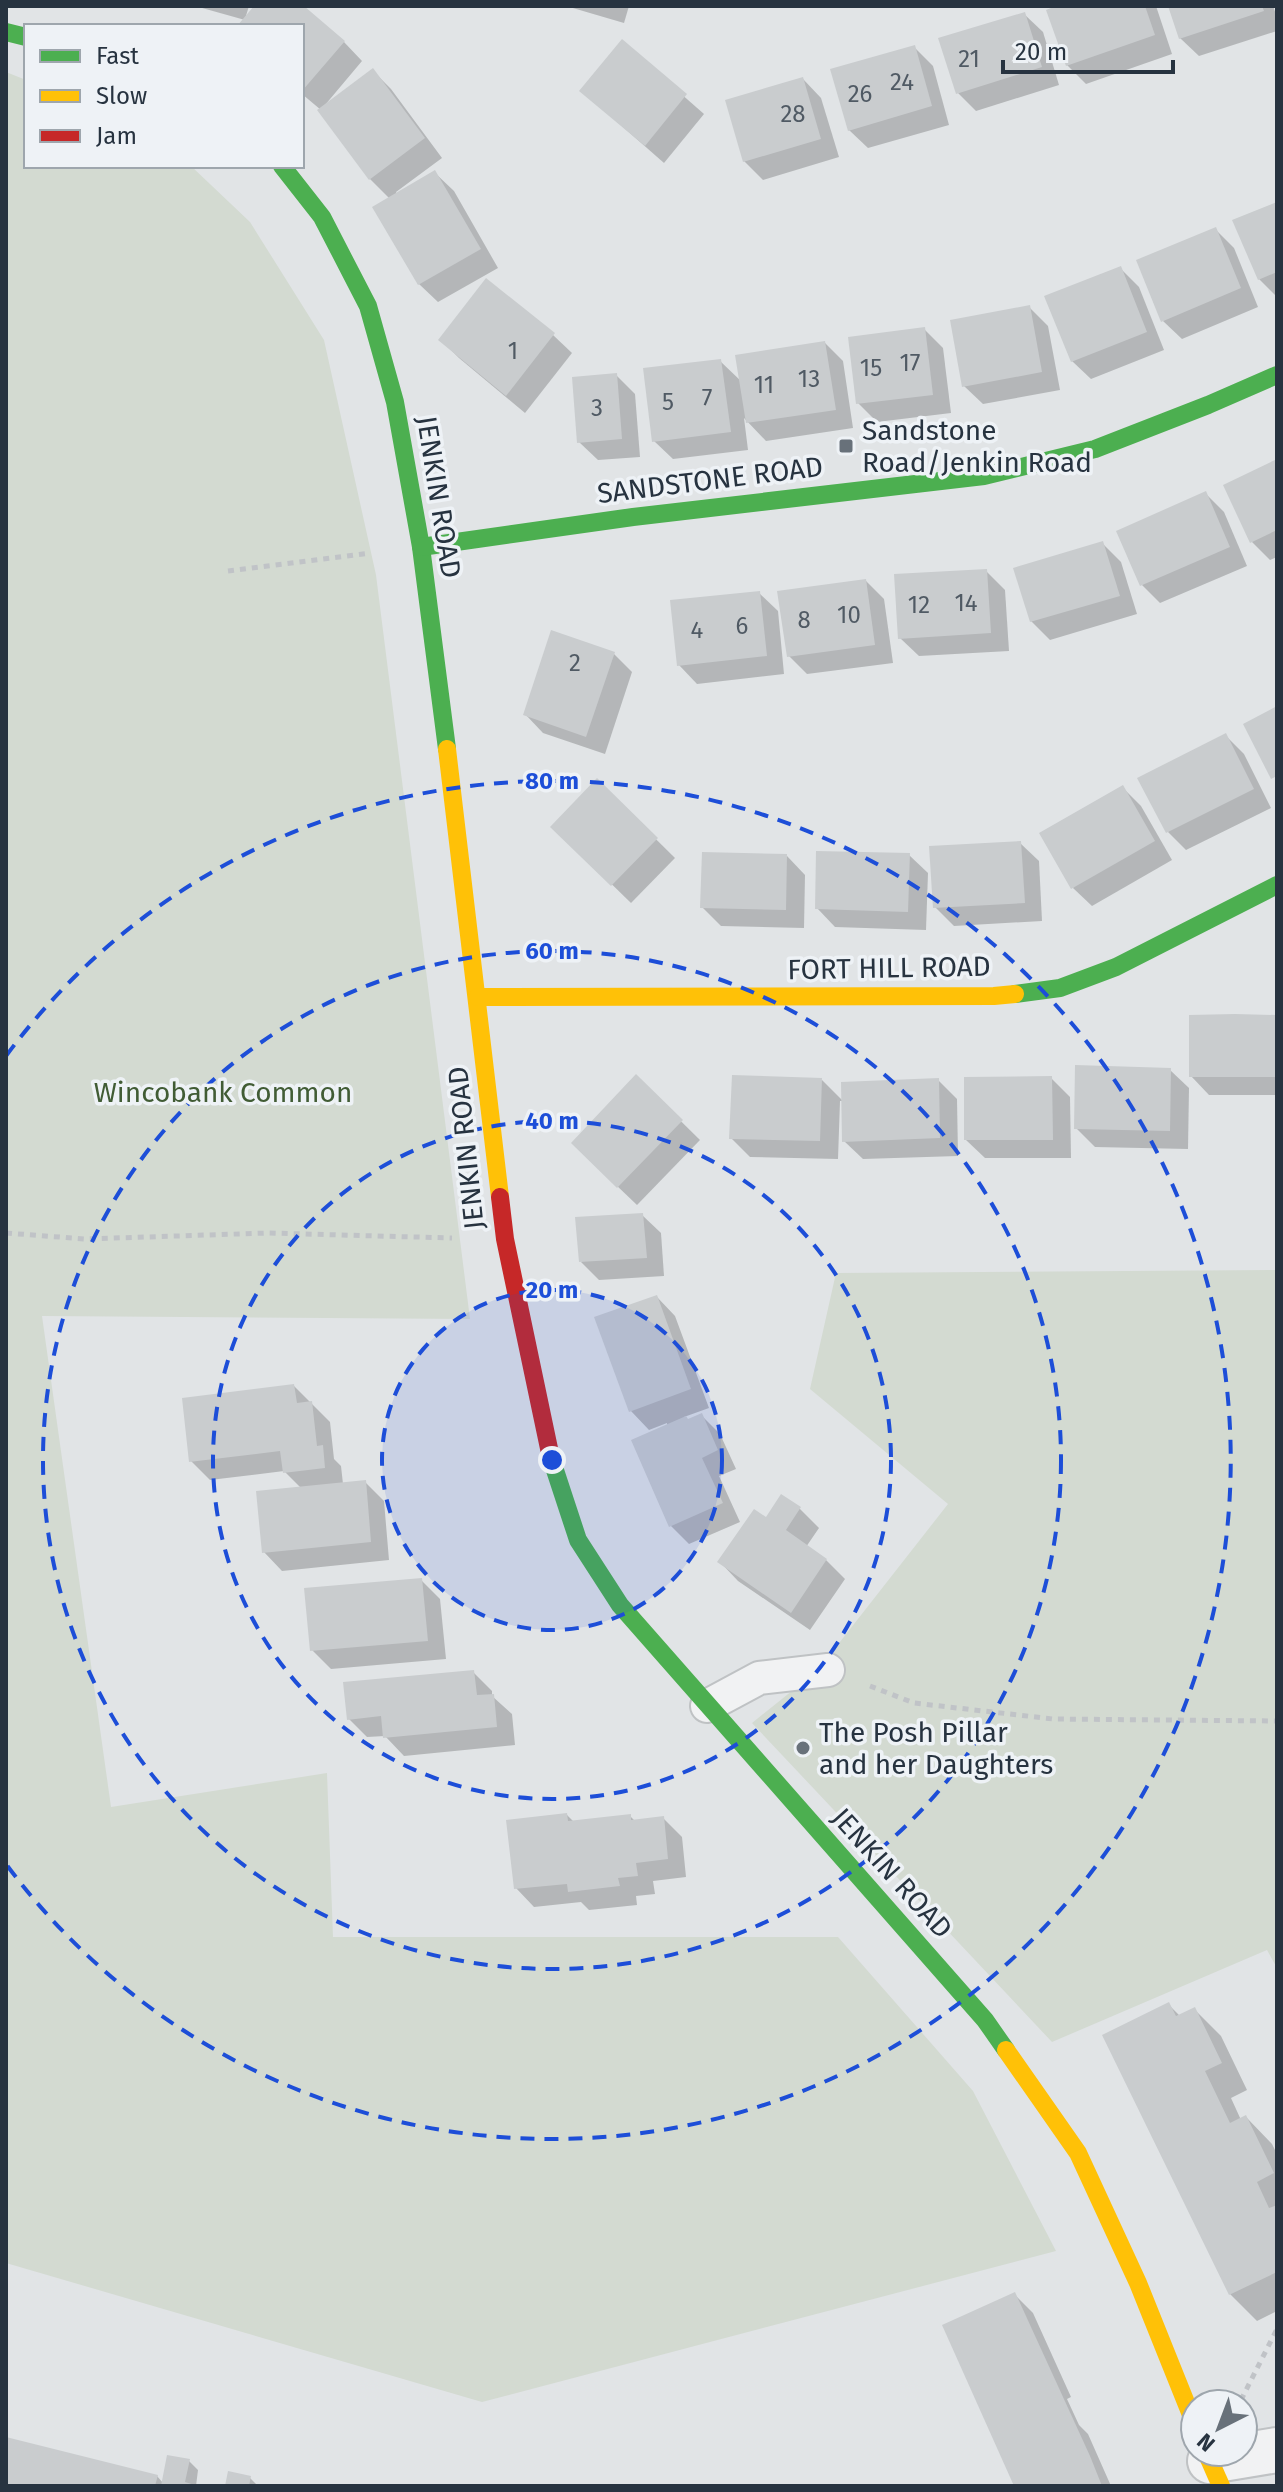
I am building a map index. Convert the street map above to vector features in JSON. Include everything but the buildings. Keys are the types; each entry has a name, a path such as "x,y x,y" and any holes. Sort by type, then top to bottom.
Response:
{"street":[{"name":"JENKIN ROAD","path":"284,168 322,217 368,306 395,402 421,547 505,1239 552,1462 578,1540 620,1605 985,2020 1078,2153 1138,2283 1180,2388"},
{"name":"SANDSTONE ROAD","path":"421,547 633,517 984,476 1095,449 1277,375"},
{"name":"FORT HILL ROAD","path":"478,997 994,996 1060,988 1116,967 1277,885"}],"lane":[{"path":"707,1706 759,1678 828,1670"}],"path":[{"path":"228,571 421,547"},
{"path":"6,1233 85,1239 268,1233 505,1239"},
{"path":"828,1670 914,1703 945,1707 1053,1719 1277,1721"},
{"path":"1247,2388 1277,2329"}],"green space":[{"name":"Wincobank Common","path":"6,72 24,79 24,168 193,168 250,222 324,340 376,575 470,1319 42,1316 111,1807 327,1773 333,1937 838,1937 973,2091 1056,2251 482,2402 6,2263"},
{"path":"1277,1270 1277,1968 1267,1950 1052,2042 752,1723 818,1670 948,1504 810,1389 836,1273"}],"traffic: fast":[{"path":"6,32 24,36"},
{"path":"284,168 322,217 368,306 395,402 421,547 447,749"},
{"path":"421,547 633,517 984,476 1095,449 1277,375"},
{"path":"1015,994 1060,988 1116,967 1277,885"},
{"path":"551,1458 578,1540 620,1605 985,2020 1006,2050"}],"traffic: slow":[{"path":"447,749 500,1197"},
{"path":"478,997 1015,994"},
{"path":"1006,2050 1078,2153 1138,2283 1180,2388"},
{"path":"1213,2468 1221,2486"}],"traffic: jam":[{"path":"500,1197 505,1239 551,1458"}],"place":[{"name":"Sandstone Road/Jenkin Road","path":"846,446"},
{"name":"The Posh Pillar and her Daughters","path":"803,1748"}]}
